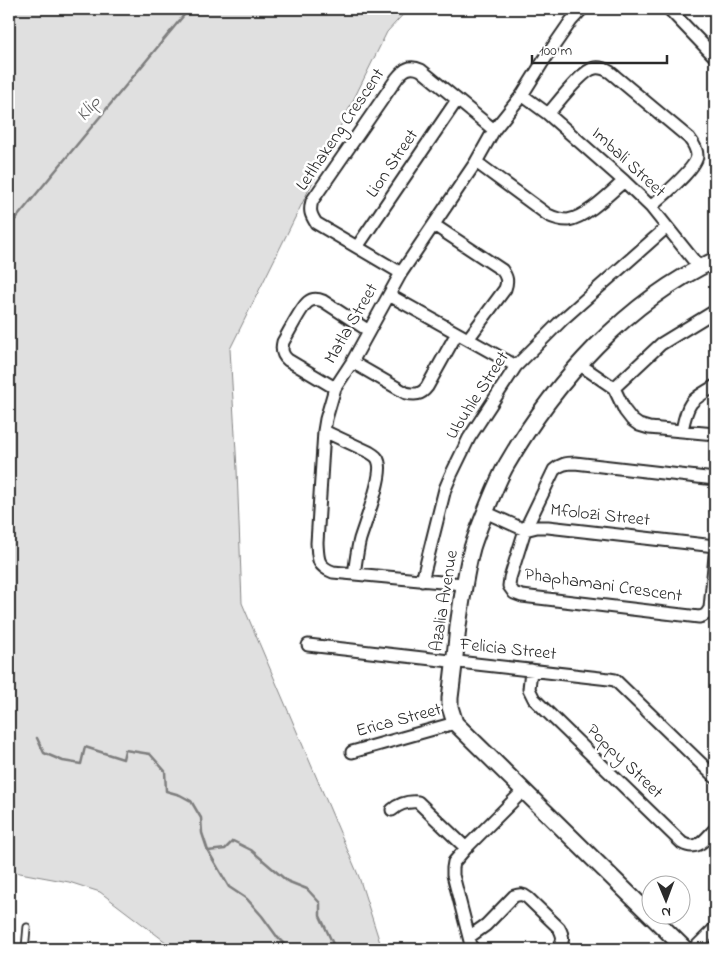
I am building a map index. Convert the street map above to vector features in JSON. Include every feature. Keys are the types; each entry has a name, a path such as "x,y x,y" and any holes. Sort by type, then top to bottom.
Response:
{"street":[{"name":"Matla Street","path":"463,584 333,572 325,569 320,564 317,543 326,419 335,388 370,331 401,272 476,162 494,130 522,95 554,45 582,9"},
{"path":"669,9 715,57"},
{"name":"Letlhakeng Crescent","path":"401,272 321,228 311,216 312,201 397,78 409,67 416,67 421,70 494,130"},
{"path":"548,114 582,76 596,68 604,69 689,138 695,146 697,154 695,162 651,207"},
{"name":"Imbali Street","path":"522,95 548,114 651,207 699,267"},
{"name":"Lion Street","path":"357,247 457,100"},
{"path":"476,162 548,215 559,219 568,220 579,216 594,207 624,181"},
{"path":"352,362 406,393 419,394 427,387 462,336 505,288 506,276 502,270 434,225"},
{"name":"Ubuhle Street","path":"422,581 445,490 451,475 469,438 516,366 562,320 667,227"},
{"name":"Azalia Avenue","path":"455,724 450,707 463,584 472,548 485,512 506,465 540,412 579,364 615,327 653,296 699,267 715,260"},
{"path":"389,295 516,366"},
{"path":"335,388 283,356 281,349 283,342 304,306 310,300 323,301 370,331"},
{"path":"614,388 661,344 715,311"},
{"path":"579,364 614,388 625,411 639,425 649,428 715,434"},
{"path":"682,430 685,413 691,401 715,386"},
{"path":"324,431 376,456 380,464 377,484 360,539 354,574"},
{"name":"Phaphamani Crescent","path":"715,479 575,463 560,465 554,470 524,530 510,578 510,586 514,593 522,596 704,616 710,608 715,556"},
{"name":"Mfolozi Street","path":"485,512 524,530 548,527 715,546"},
{"name":"Felicia Street","path":"308,645 615,680 715,778"},
{"name":"Poppy Street","path":"531,670 530,689 534,699 682,843 688,846 695,846 701,843 715,829"},
{"path":"455,724 685,949"},
{"name":"Erica Street","path":"352,752 455,724"},
{"path":"472,949 452,868 454,862 466,848 523,791"},
{"path":"392,810 396,806 411,801 418,802 466,848"},
{"path":"469,937 486,925 514,896 523,894 559,928 562,934 562,941 557,949"},
{"path":"694,949 715,928"}],"lane":[{"path":"25,949 27,927"}],"shaded area":[{"path":"9,9 408,9 387,32 230,349 242,603 359,877 382,949 175,949 100,892 69,882 9,871"}],"waterway":[{"name":"Klip","path":"9,227 189,9"},
{"path":"37,738 44,753 63,761 81,764 85,747 123,759 125,750 150,754 165,771 166,791 191,801 201,818 202,833 208,851 229,887 247,899 289,949"},
{"path":"208,851 225,849 233,841 251,850 287,881 307,889 320,903 320,916 334,949"}]}
